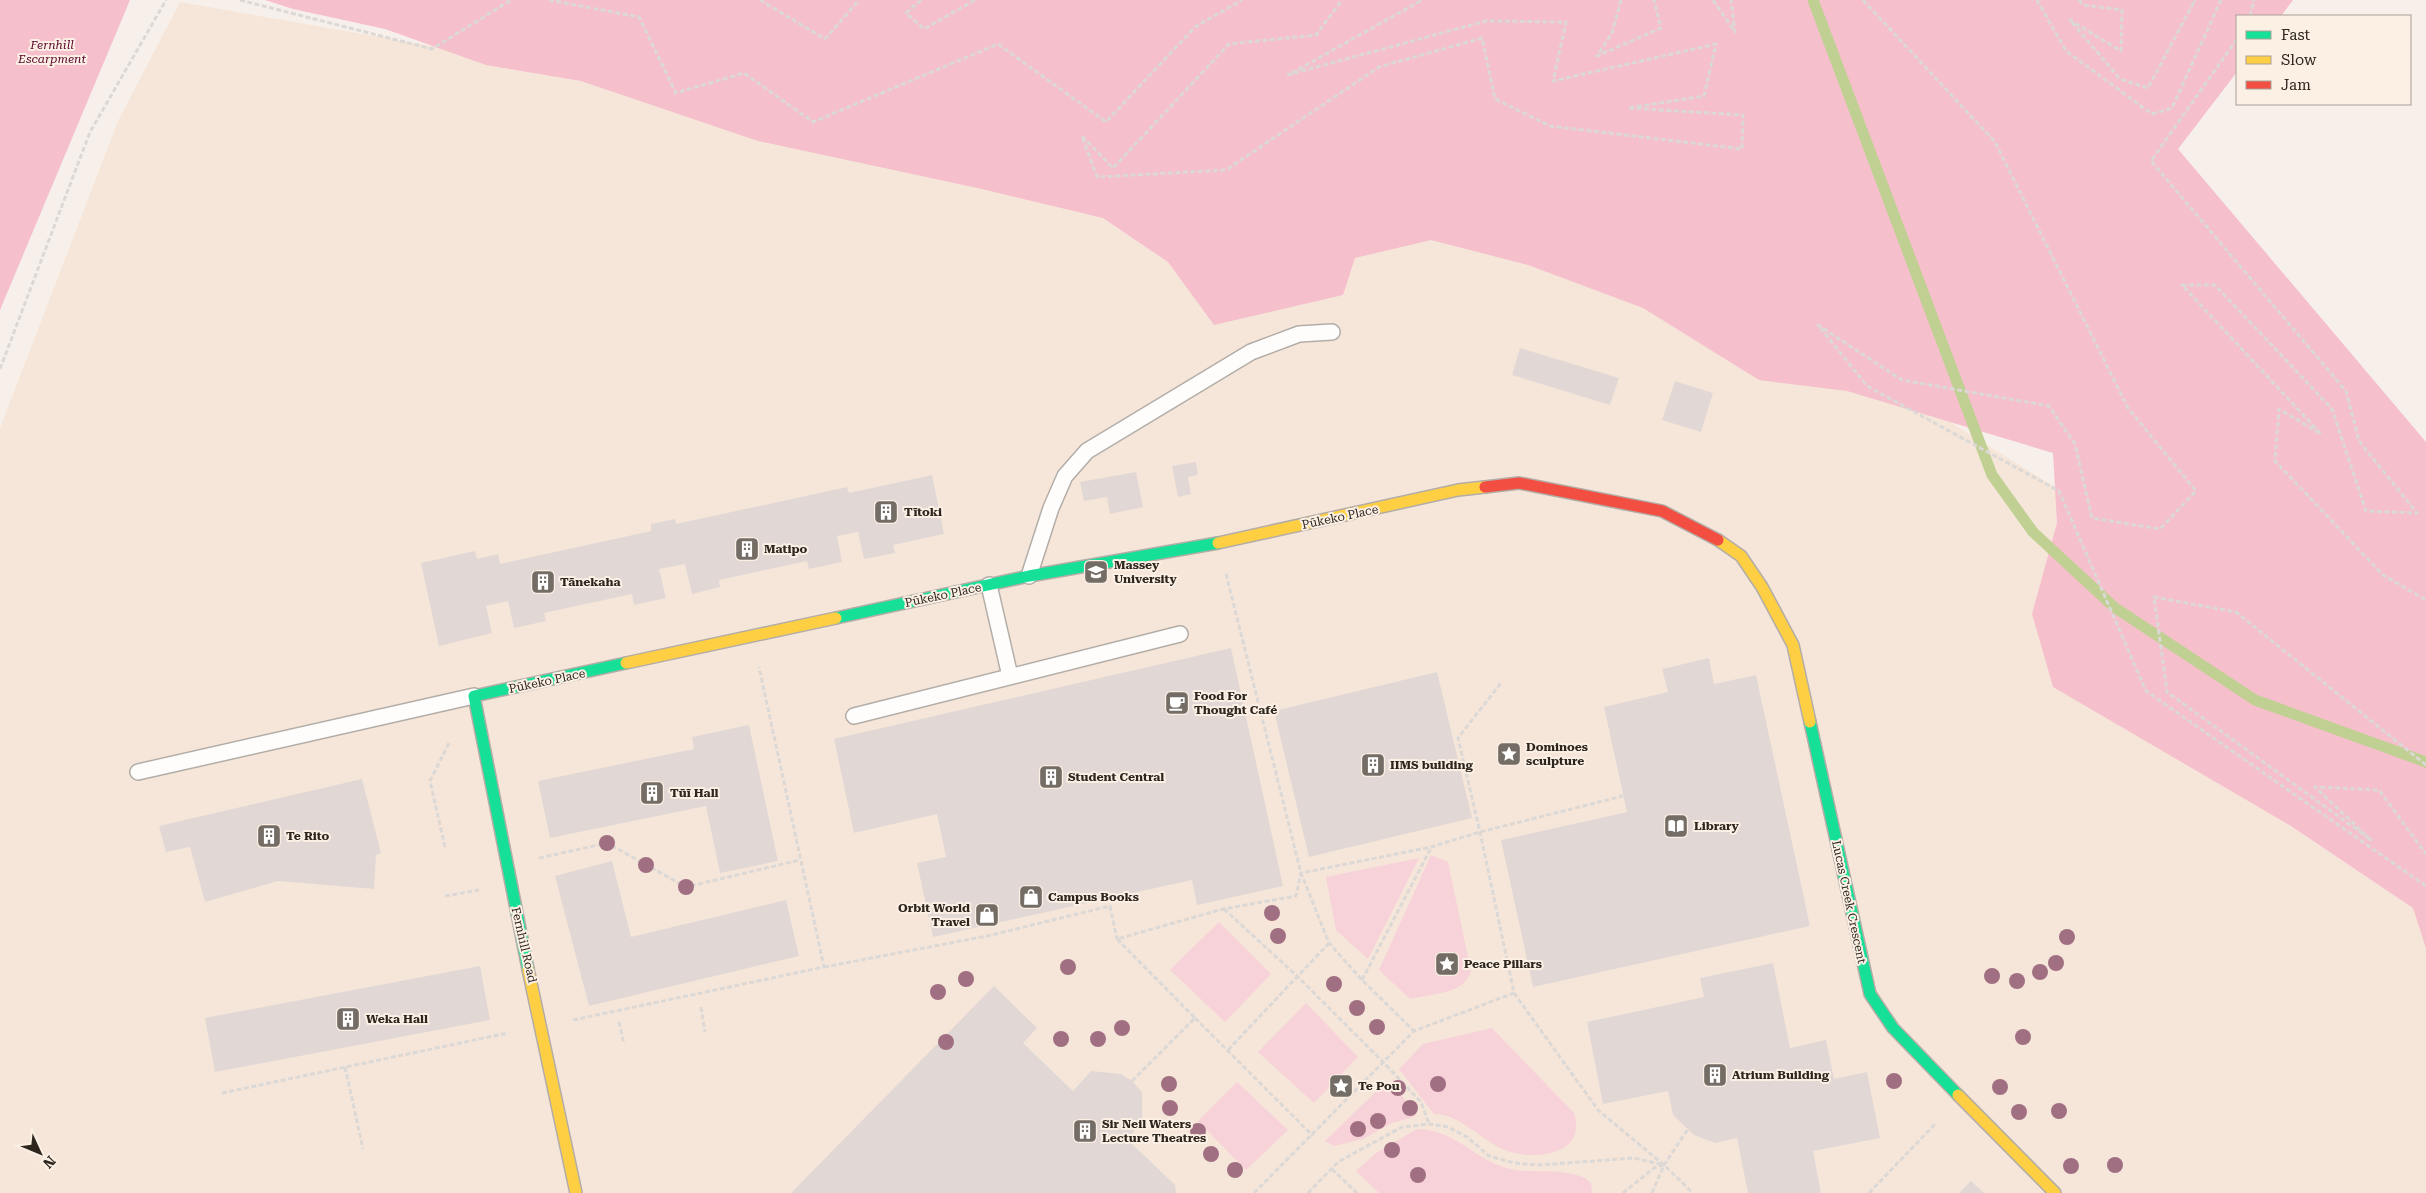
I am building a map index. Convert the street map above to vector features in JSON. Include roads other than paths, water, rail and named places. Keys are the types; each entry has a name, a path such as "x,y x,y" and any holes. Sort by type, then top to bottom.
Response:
{"street":[{"name":"Pūkeko Place","path":"474,696 1029,576 1218,543 1458,490 1519,483 1662,511 1708,533 1740,556"},
{"name":"Lucas Creek Crescent","path":"1740,556 1762,587 1793,645 1850,896 1861,960 1870,994 1893,1028 2056,1193"},
{"name":"Fernhill Road","path":"474,696 506,866 542,1026 576,1193"}],"lane":[{"path":"1029,576 1051,508 1064,476 1087,451 1251,352 1299,334 1332,332"},
{"path":"989,585 1010,676"},
{"path":"854,716 1180,634"},
{"name":"Pūkeko Place","path":"138,772 474,696"}],"waterway":[{"path":"1813,0 1992,475 2033,532 2114,607 2255,700 2426,762"}],"place":[{"name":"Tītoki","path":"886,512"},
{"name":"Matipo","path":"747,549"},
{"name":"Massey University","path":"1096,572"},
{"name":"Tānekaha","path":"543,582"},
{"name":"Food For Thought Café","path":"1177,703"},
{"name":"Dominoes sculpture","path":"1509,754"},
{"name":"IIMS building","path":"1373,765"},
{"name":"Student Central","path":"1051,777"},
{"name":"Tūī Hall","path":"652,793"},
{"name":"Library","path":"1676,826"},
{"name":"Te Rito","path":"269,836"},
{"name":"Campus Books","path":"1031,897"},
{"name":"Orbit World Travel","path":"987,915"},
{"name":"Peace Pillars","path":"1447,964"},
{"name":"Weka Hall","path":"348,1019"},
{"name":"Atrium Building","path":"1715,1075"},
{"name":"Te Pou","path":"1341,1086"},
{"name":"Sir Neil Waters Lecture Theatres","path":"1085,1131"}],"park label":[{"name":"Fernhill Escarpment","path":"52,52"}]}
